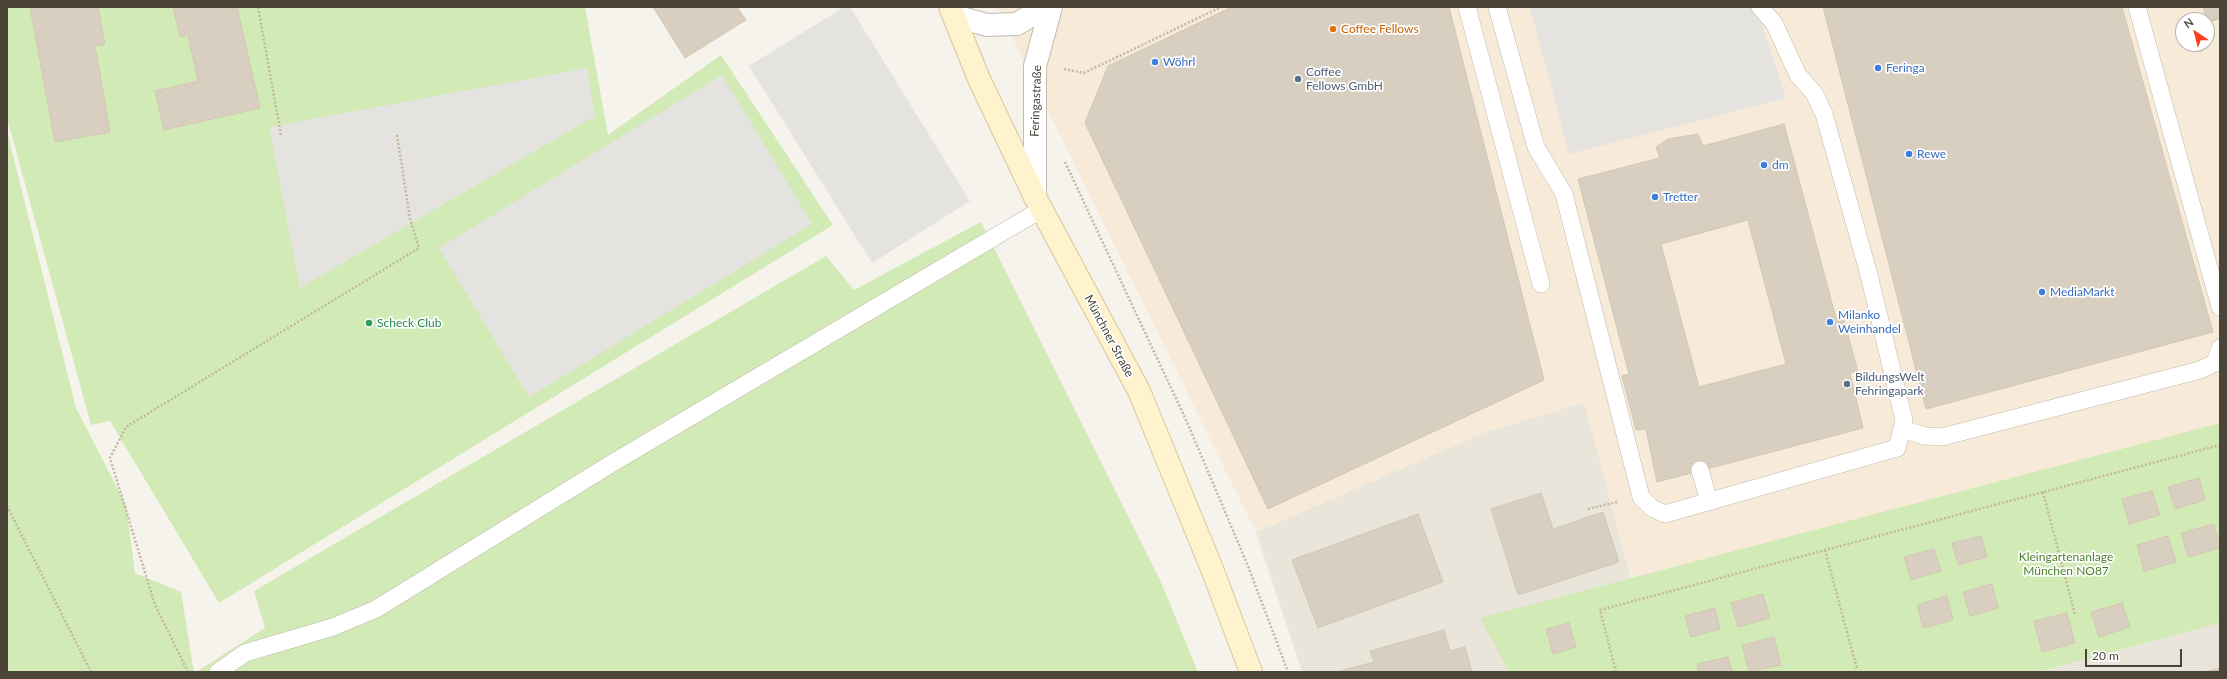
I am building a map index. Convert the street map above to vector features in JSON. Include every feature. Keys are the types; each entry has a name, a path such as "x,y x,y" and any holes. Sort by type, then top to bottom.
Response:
{"main road":[{"name":"Münchner Straße","path":"957,10 980,79 1038,203 1139,390 1212,569 1251,672"}],"street":[{"path":"957,10 987,25 1017,24 1046,7"},
{"name":"Feringastraße","path":"1038,203 1035,66 1051,7"}],"lane":[{"path":"1467,7 1541,284"},
{"path":"1497,7 1536,147 1564,194 1641,497 1652,508 1665,514 1897,448 1904,420 1869,275 1824,114 1814,93 1798,75 1774,23 1760,7"},
{"path":"2137,7 2220,307"},
{"path":"218,672 245,653 333,628 376,609 1038,203"},
{"path":"1902,429 1925,436 1942,437 2200,370 2215,363 2220,348"},
{"path":"1700,470 1709,502"}],"path":[{"path":"258,7 281,135"},
{"path":"1060,69 1084,73 1221,7"},
{"path":"188,672 155,605 110,458 126,427 419,248 410,219 396,135"},
{"path":"1616,672 1600,610 2220,445"},
{"path":"2044,492 2075,615"},
{"path":"7,506 91,672"},
{"path":"1825,550 1857,669"}],"shaded area":[{"path":"844,7 850,7 970,201 872,263 749,66"},
{"path":"997,7 2220,7 2220,423 1631,579 1584,402 1483,433 1256,532"},
{"path":"1530,7 1751,7 1761,21 1786,98 1569,154"},
{"path":"587,68 595,116 300,288 269,127"},
{"path":"722,75 812,224 529,397 439,248"},
{"path":"1585,402 1631,579 1481,618 1509,672 1302,672 1256,532 1483,433"},
{"path":"2220,623 2220,672 2038,672 2093,657"}],"green space":[{"name":"Scheck Club","path":"7,7 585,7 608,135 721,55 833,225 219,603 110,421 91,425 7,118"},
{"path":"7,131 76,408 126,505 135,573 181,592 194,672 7,672"},
{"path":"981,222 1160,580 1198,672 196,672 265,628 254,591 826,256 854,290"},
{"name":"Kleingartenanlage München NO87","path":"2220,423 2220,623 2038,672 1509,672 1480,618"}],"building":[{"path":"30,7 98,7 105,44 95,46 110,132 55,142"},
{"path":"173,7 237,7 260,108 164,130 155,91 198,81 188,35 180,37"},
{"path":"653,7 737,7 746,20 685,58"},
{"path":"1232,7 1449,7 1544,380 1268,509 1085,123 1108,66"},
{"path":"1823,7 2122,7 2213,332 1926,409"},
{"path":"2203,7 2220,7 2220,19 2215,20 2215,12 2204,12"},
{"path":"1784,124 1836,318 1843,316 1858,372 1850,373 1863,428 1657,482 1646,429 1636,430 1622,376 1629,374 1578,179 1660,158 1656,147 1668,139 1698,134 1703,146","holes":["1748,220 1786,364 1699,387 1661,244"]},
{"path":"2199,478 2205,500 2175,509 2168,487"},
{"path":"2152,491 2160,515 2129,524 2122,499"},
{"path":"1541,493 1553,529 1603,512 1619,562 1518,595 1491,509"},
{"path":"1418,514 1443,582 1318,628 1292,560"},
{"path":"2214,524 2220,548 2188,557 2181,533"},
{"path":"1981,536 1987,557 1958,565 1952,543"},
{"path":"2168,536 2176,562 2144,571 2137,545"},
{"path":"1934,549 1941,571 1911,580 1904,557"},
{"path":"1992,584 1998,608 1970,616 1963,592"},
{"path":"1763,594 1770,618 1738,627 1731,603"},
{"path":"1947,596 1953,620 1923,628 1917,605"},
{"path":"2122,603 2130,627 2099,637 2091,612"},
{"path":"1715,608 1720,629 1691,637 1685,616"},
{"path":"2067,613 2075,643 2042,652 2034,621"},
{"path":"1569,623 1576,647 1553,654 1546,629"},
{"path":"1444,630 1450,651 1465,647 1472,672 1337,672 1374,662 1370,651"},
{"path":"1774,637 1781,665 1749,672 1742,645"},
{"path":"1728,657 1732,672 1699,672 1697,664"},
{"path":"2220,668 2220,672 2204,672"}],"place":[{"name":"Coffee Fellows","path":"1333,29"},
{"name":"Wöhrl","path":"1155,62"},
{"name":"Feringa","path":"1878,68"},
{"name":"Coffee Fellows GmbH","path":"1298,79"},
{"name":"Rewe","path":"1909,154"},
{"name":"dm","path":"1764,165"},
{"name":"Tretter","path":"1655,197"},
{"name":"MediaMarkt","path":"2042,292"},
{"name":"Milanko Weinhandel","path":"1830,322"},
{"name":"Scheck Club","path":"369,323"},
{"name":"BildungsWelt Fehringapark","path":"1847,384"}]}
